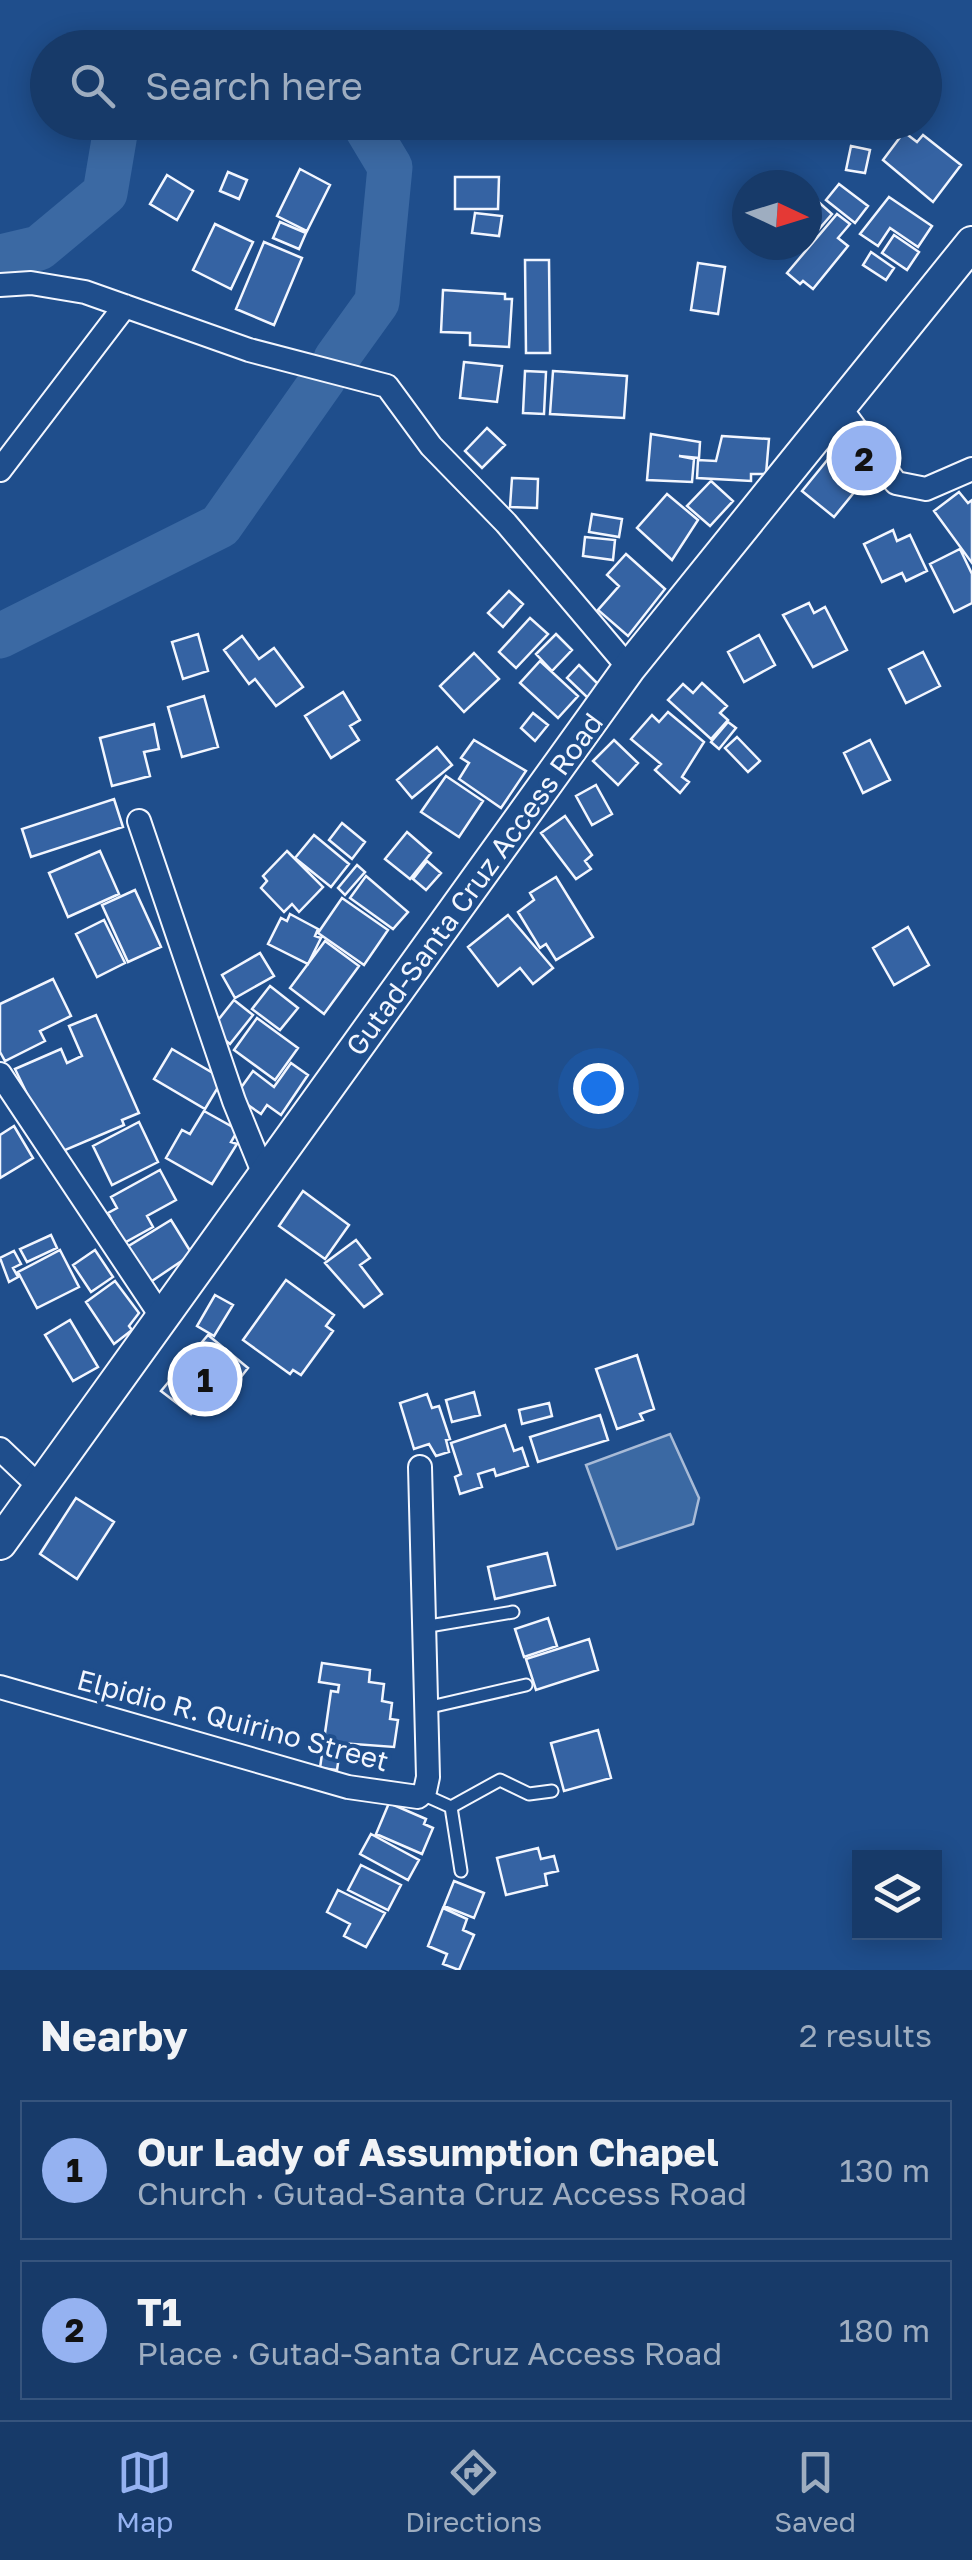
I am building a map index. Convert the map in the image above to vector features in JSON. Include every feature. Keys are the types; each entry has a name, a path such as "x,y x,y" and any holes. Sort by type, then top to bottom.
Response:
{"main road":[{"name":"Gutad-Santa Cruz Access Road","path":"0,1543 629,668 972,243"}],"street":[{"path":"0,285 31,283 85,292 249,350 386,386 431,446 506,523 629,668"},
{"path":"0,470 125,306"},
{"path":"841,410 896,483 926,489 972,469"},
{"path":"140,821 234,1101 266,1177"},
{"path":"0,1074 163,1319"},
{"path":"0,1449 40,1488"},
{"name":"Elpidio R. Quirino Street","path":"0,1687 348,1787 412,1798 422,1794 428,1777 420,1467"}],"lane":[{"path":"423,1627 513,1612"},
{"path":"426,1708 526,1685"},
{"path":"450,1807 500,1780 529,1794 552,1791"},
{"path":"422,1794 450,1807"},
{"path":"450,1807 461,1871"}],"water":[{"path":"670,1434 699,1498 693,1524 617,1549 586,1465"}],"building":[{"path":"898,140 929,140 961,165 933,202 883,160"},
{"path":"851,146 870,150 865,173 846,170"},
{"path":"300,169 330,185 307,231 277,216"},
{"path":"228,172 247,180 239,199 220,191"},
{"path":"167,175 193,191 177,220 150,204"},
{"path":"455,177 499,177 498,209 455,209"},
{"path":"839,184 868,206 855,223 826,200"},
{"path":"889,197 932,226 918,247 890,228 878,246 860,234"},
{"path":"822,205 832,214 822,226"},
{"path":"475,213 502,216 499,236 472,233"},
{"path":"837,214 850,224 838,238 848,246 813,289 787,273 798,260 822,260 822,232"},
{"path":"280,222 306,233 299,249 273,238"},
{"path":"215,224 253,242 231,289 193,270"},
{"path":"894,235 919,252 907,270 882,253"},
{"path":"264,242 302,258 274,325 236,309"},
{"path":"871,252 894,268 886,280 863,265"},
{"path":"525,260 549,260 550,353 526,353"},
{"path":"698,263 725,267 718,314 691,310"},
{"path":"443,290 505,294 505,299 512,299 509,347 470,345 470,333 441,332"},
{"path":"464,362 502,366 497,402 460,398"},
{"path":"525,371 546,372 544,414 523,413"},
{"path":"553,371 627,376 624,418 550,414"},
{"path":"487,428 505,445 482,468 465,451"},
{"path":"651,434 700,442 699,458 679,456 694,459 692,482 647,480"},
{"path":"722,436 769,439 766,474 751,474 751,481 697,478 698,460 716,461"},
{"path":"842,442 874,468 834,517 802,491"},
{"path":"512,478 538,479 537,508 510,507"},
{"path":"711,481 733,501 710,526 687,506"},
{"path":"959,492 968,503 972,500 972,563 934,511"},
{"path":"667,494 698,520 672,560 637,528"},
{"path":"592,514 622,519 619,537 589,532"},
{"path":"893,530 897,541 910,535 927,571 906,581 902,573 882,582 864,544"},
{"path":"585,537 615,540 613,560 583,556"},
{"path":"960,549 972,574 972,603 954,612 930,564"},
{"path":"626,554 665,589 628,636 598,610 619,586 607,575"},
{"path":"509,591 523,604 503,627 488,613"},
{"path":"809,603 814,613 825,607 847,650 813,667 783,615"},
{"path":"530,618 548,634 516,668 499,652"},
{"path":"198,634 208,671 183,679 172,642"},
{"path":"556,634 572,650 552,671 536,654"},
{"path":"759,635 775,665 744,682 728,652"},
{"path":"242,636 259,659 274,648 303,687 276,706 255,679 249,684 224,650"},
{"path":"923,652 940,686 906,703 889,669"},
{"path":"474,653 499,679 464,712 440,686"},
{"path":"540,661 578,696 558,718 520,683"},
{"path":"579,665 600,686 588,698 567,678"},
{"path":"702,683 727,706 720,713 728,720 711,739 668,700 683,684 693,693"},
{"path":"343,692 360,720 350,726 359,740 331,758 305,716"},
{"path":"204,696 218,747 182,757 168,707"},
{"path":"668,712 704,742 682,777 689,782 680,793 655,770 661,764 631,739 652,715 659,722"},
{"path":"533,713 548,725 535,741 521,728"},
{"path":"728,722 736,728 719,749 711,742"},
{"path":"154,724 159,749 144,752 150,776 112,786 100,738"},
{"path":"737,737 760,761 748,772 725,748"},
{"path":"474,740 526,771 501,808 459,779 469,763 461,758"},
{"path":"614,740 638,763 618,785 593,761"},
{"path":"870,740 890,780 863,793 844,753"},
{"path":"437,747 452,765 412,798 397,780"},
{"path":"446,776 483,801 459,837 421,812"},
{"path":"596,785 612,814 592,825 576,796"},
{"path":"114,799 123,827 31,857 22,829"},
{"path":"565,816 592,855 585,861 591,869 576,879 541,833"},
{"path":"342,823 365,842 352,859 329,840"},
{"path":"407,832 431,853 410,879 385,859"},
{"path":"314,835 349,864 331,887 295,858"},
{"path":"100,851 119,894 68,917 49,873"},
{"path":"287,851 323,887 299,912 292,904 284,912 261,888 267,881 263,876"},
{"path":"427,861 441,873 426,890 413,879"},
{"path":"357,865 365,872 345,895 338,888"},
{"path":"366,876 408,912 393,929 350,898"},
{"path":"556,877 593,937 556,960 546,944 540,948 518,912 534,900 530,893"},
{"path":"135,890 161,947 128,962 102,905"},
{"path":"342,898 388,930 364,965 318,933"},
{"path":"290,914 318,929 315,936 321,938 308,964 268,944 281,918 287,921"},
{"path":"508,915 553,968 533,984 520,968 498,986 468,947"},
{"path":"104,920 125,963 97,977 76,934"},
{"path":"908,927 929,965 894,985 873,948"},
{"path":"325,941 359,966 324,1014 290,988"},
{"path":"260,953 274,976 235,998 222,975"},
{"path":"53,979 71,1016 40,1031 45,1041 5,1061 0,1052 0,1004"},
{"path":"270,986 298,1008 280,1030 252,1009"},
{"path":"234,1000 253,1015 230,1044 211,1029"},
{"path":"96,1015 139,1113 122,1120 124,1125 56,1154 15,1069 61,1049 67,1063 82,1056 69,1026"},
{"path":"257,1018 298,1048 275,1080 234,1050"},
{"path":"172,1049 223,1079 205,1109 154,1079"},
{"path":"291,1063 308,1075 281,1115 267,1105 261,1114 235,1096 253,1071 274,1087"},
{"path":"204,1111 238,1130 231,1142 237,1144 212,1184 166,1158 182,1130 190,1134"},
{"path":"139,1122 158,1162 112,1185 93,1146"},
{"path":"14,1126 33,1158 0,1178 0,1135"},
{"path":"160,1170 176,1200 147,1216 153,1227 124,1243 108,1213 117,1208 111,1197"},
{"path":"303,1191 349,1225 325,1259 279,1226"},
{"path":"171,1220 192,1254 149,1283 127,1247"},
{"path":"51,1235 57,1248 27,1262 20,1249"},
{"path":"356,1240 370,1258 360,1265 382,1294 364,1307 325,1263"},
{"path":"60,1250 79,1287 37,1308 18,1272"},
{"path":"95,1250 113,1277 91,1292 73,1265"},
{"path":"14,1251 21,1264 13,1268 18,1277 9,1282 0,1258"},
{"path":"286,1280 334,1315 326,1326 333,1331 301,1375 293,1370 290,1374 243,1340"},
{"path":"115,1281 139,1313 129,1326 132,1330 114,1344 86,1302"},
{"path":"215,1295 233,1305 214,1336 197,1326"},
{"path":"70,1320 98,1367 73,1381 45,1335"},
{"path":"208,1335 248,1368 212,1414 200,1403 191,1414 161,1391"},
{"path":"637,1355 654,1409 640,1414 643,1420 617,1429 596,1369"},
{"path":"474,1392 480,1415 452,1422 446,1400"},
{"path":"427,1394 432,1408 439,1406 450,1439 446,1440 449,1452 436,1456 429,1444 414,1449 400,1403"},
{"path":"549,1403 552,1416 522,1424 519,1410"},
{"path":"600,1415 608,1440 538,1462 530,1437"},
{"path":"505,1425 514,1451 522,1448 528,1466 496,1476 494,1469 478,1474 482,1487 460,1494 455,1477 461,1474 451,1443"},
{"path":"76,1498 114,1522 77,1579 40,1554"},
{"path":"547,1553 555,1585 495,1599 488,1567"},
{"path":"548,1618 557,1646 524,1657 515,1629"},
{"path":"589,1639 598,1670 536,1690 526,1659"},
{"path":"322,1663 370,1670 369,1682 384,1684 382,1701 392,1703 390,1719 398,1720 394,1747 341,1743 337,1770 320,1768 331,1691 338,1692 339,1685 319,1682"},
{"path":"598,1730 611,1778 564,1791 551,1743"},
{"path":"389,1803 426,1819 424,1824 433,1828 422,1854 376,1834"},
{"path":"371,1834 419,1860 408,1880 360,1854"},
{"path":"538,1848 541,1859 554,1856 558,1871 545,1874 547,1885 506,1895 497,1858"},
{"path":"361,1865 401,1885 388,1910 348,1890"},
{"path":"454,1881 484,1893 474,1918 444,1906"},
{"path":"338,1890 385,1913 366,1947 344,1936 350,1924 327,1912"},
{"path":"443,1908 467,1919 463,1930 474,1935 459,1970 443,1964 447,1954 428,1946"}],"waterway":[{"path":"0,257 39,248 105,193 114,140"},
{"path":"336,359 377,302 390,167 374,140"},
{"path":"0,636 220,526 324,378"}],"place":[{"name":"T1","path":"864,458"},
{"name":"Our Lady of Assumption Chapel","path":"205,1379"}]}
